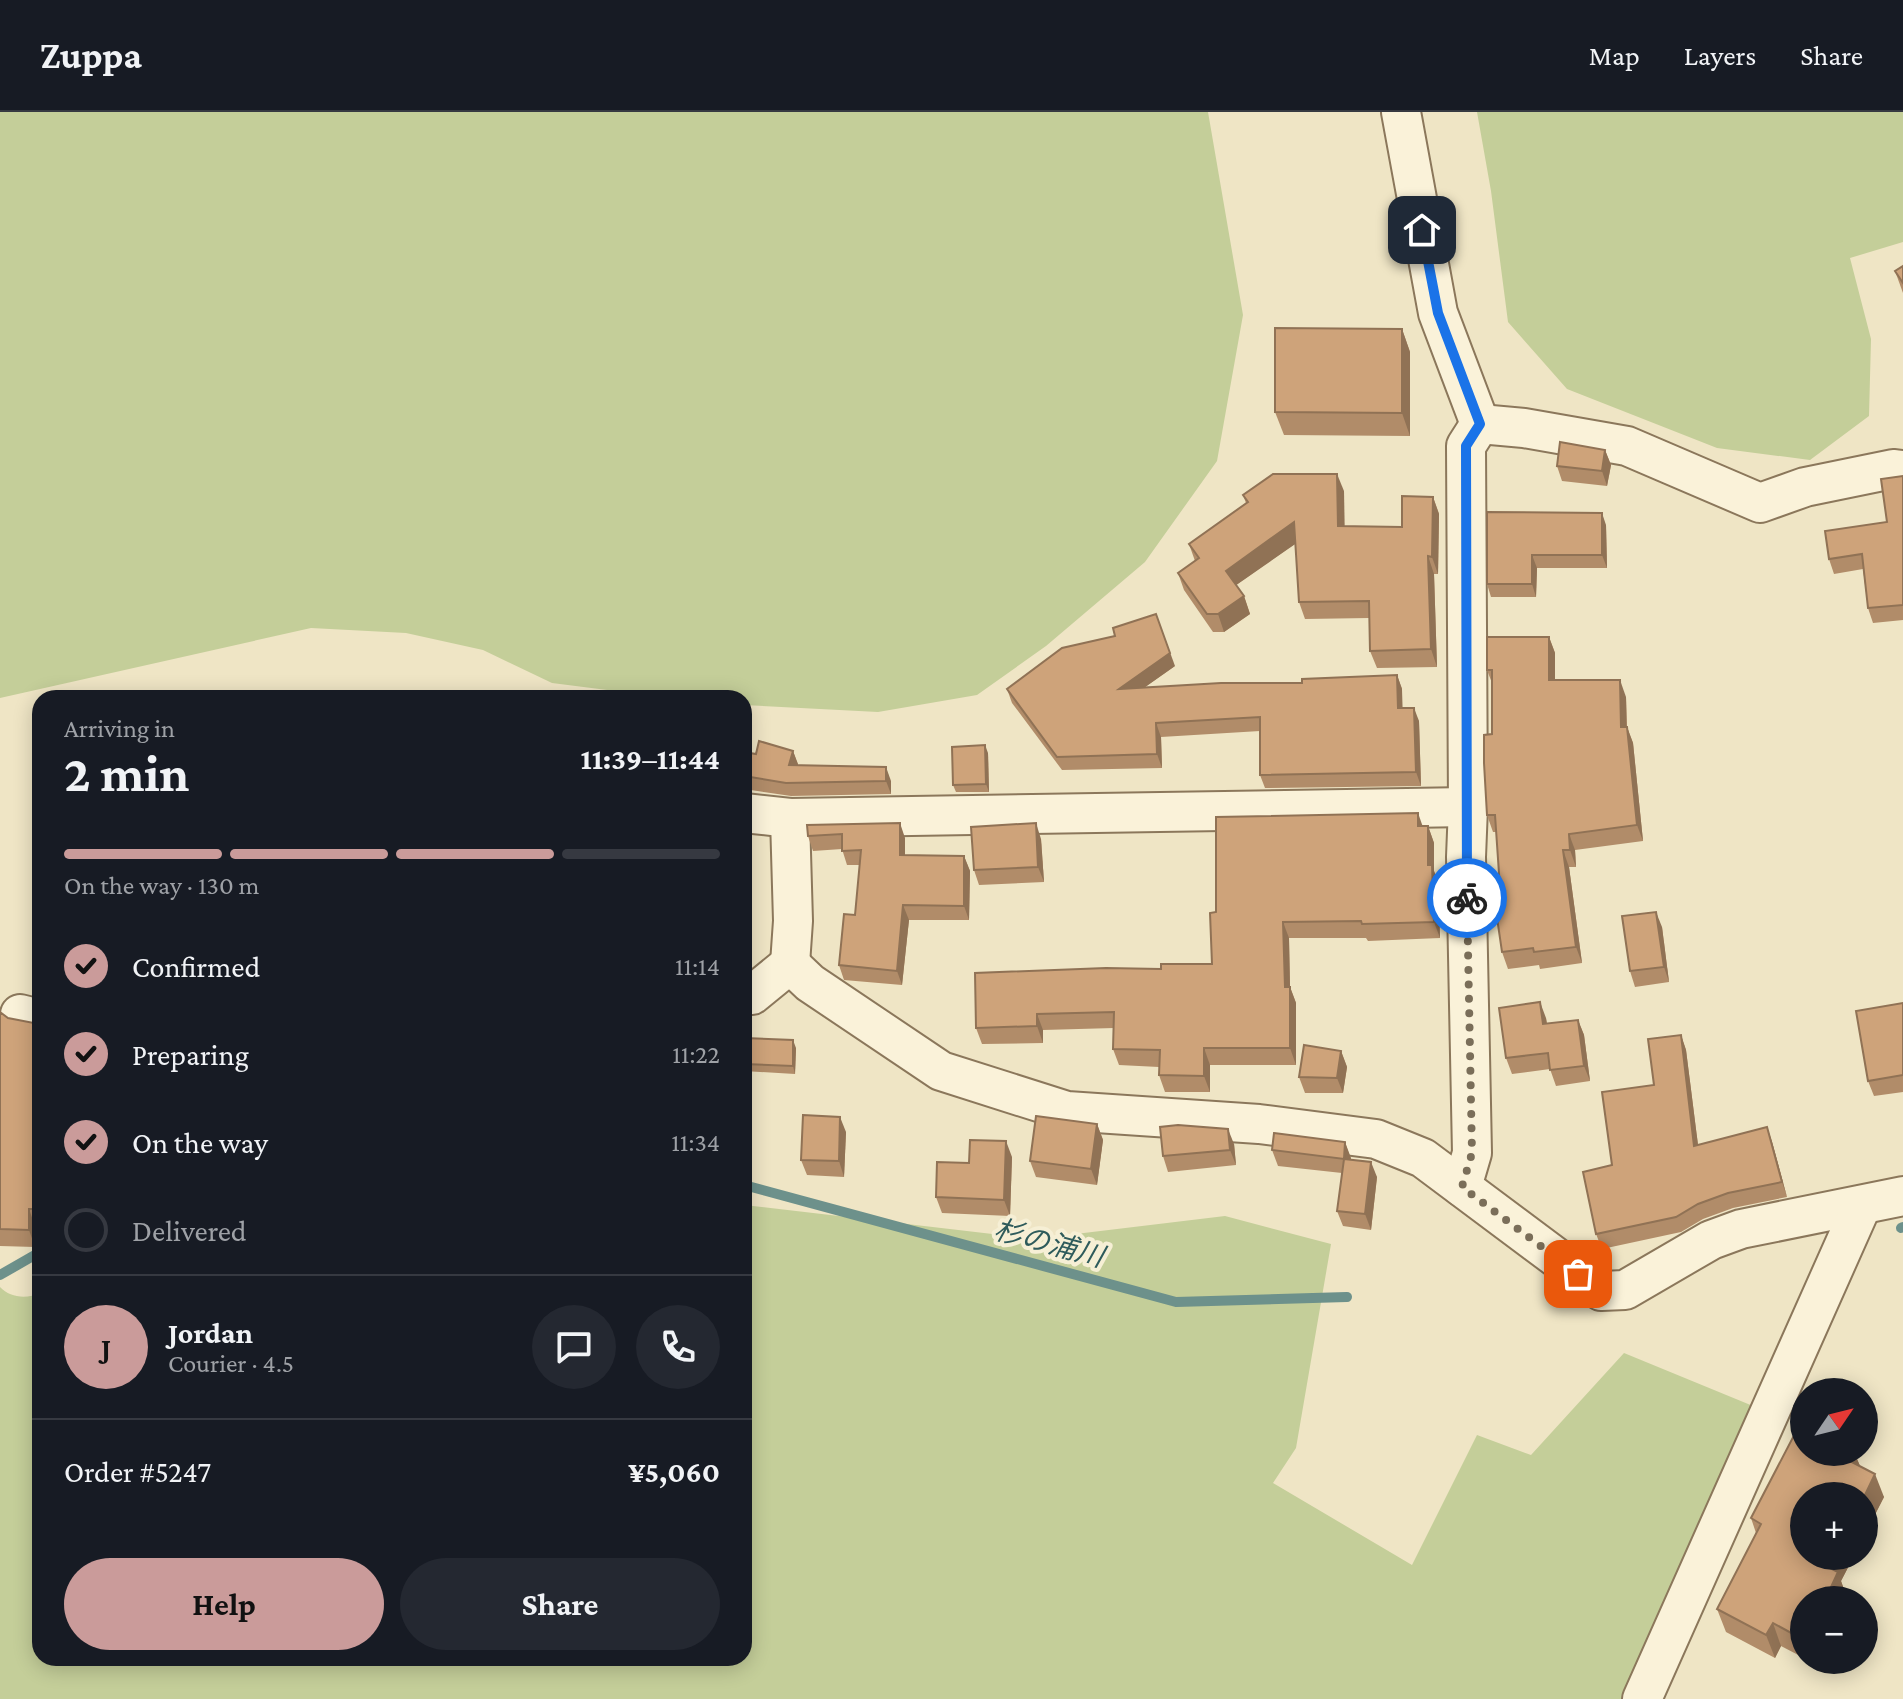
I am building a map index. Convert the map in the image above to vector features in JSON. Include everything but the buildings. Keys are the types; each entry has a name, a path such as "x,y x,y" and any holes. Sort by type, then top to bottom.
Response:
{"street":[{"path":"1401,112 1438,313 1480,424"},
{"path":"1480,424 1524,428 1627,446 1760,503 1805,487 1893,469 1903,470"},
{"path":"1462,1187 1472,1153 1466,857 1466,446 1480,424"},
{"path":"752,814 790,818 1468,807"},
{"path":"752,995 790,964 793,921 790,818"},
{"path":"790,964 810,983 941,1071 1067,1111 1259,1124 1376,1139 1423,1158 1601,1291 1625,1290 1711,1240 1741,1229 1903,1196"},
{"path":"1642,1699 1862,1205"}],"green space":[{"path":"0,112 1208,112 1243,315 1217,461 1145,562 1046,646 977,695 878,712 752,705 752,690 607,690 552,683 483,650 406,633 311,628 0,698"},
{"path":"1477,112 1903,112 1903,242 1850,258 1871,339 1869,416 1810,460 1717,448 1567,389 1508,322"},
{"path":"752,1206 1034,1239 1225,1216 1331,1244 1296,1448 1273,1483 1412,1565 1477,1435 1531,1455 1624,1353 1753,1406 1626,1699 0,1699 0,1287 19,1296 30,1296 32,1666 752,1666"}],"waterway":[{"name":"杉の浦川","path":"752,1187 1176,1302 1347,1297"},
{"name":"杉の浦川","path":"0,1275 32,1257"}],"way so far":[{"path":"1467,898 1472,1153 1462,1187 1578,1274"}],"route":[{"path":"1422,230 1438,313 1480,424 1466,446 1467,898"}]}
